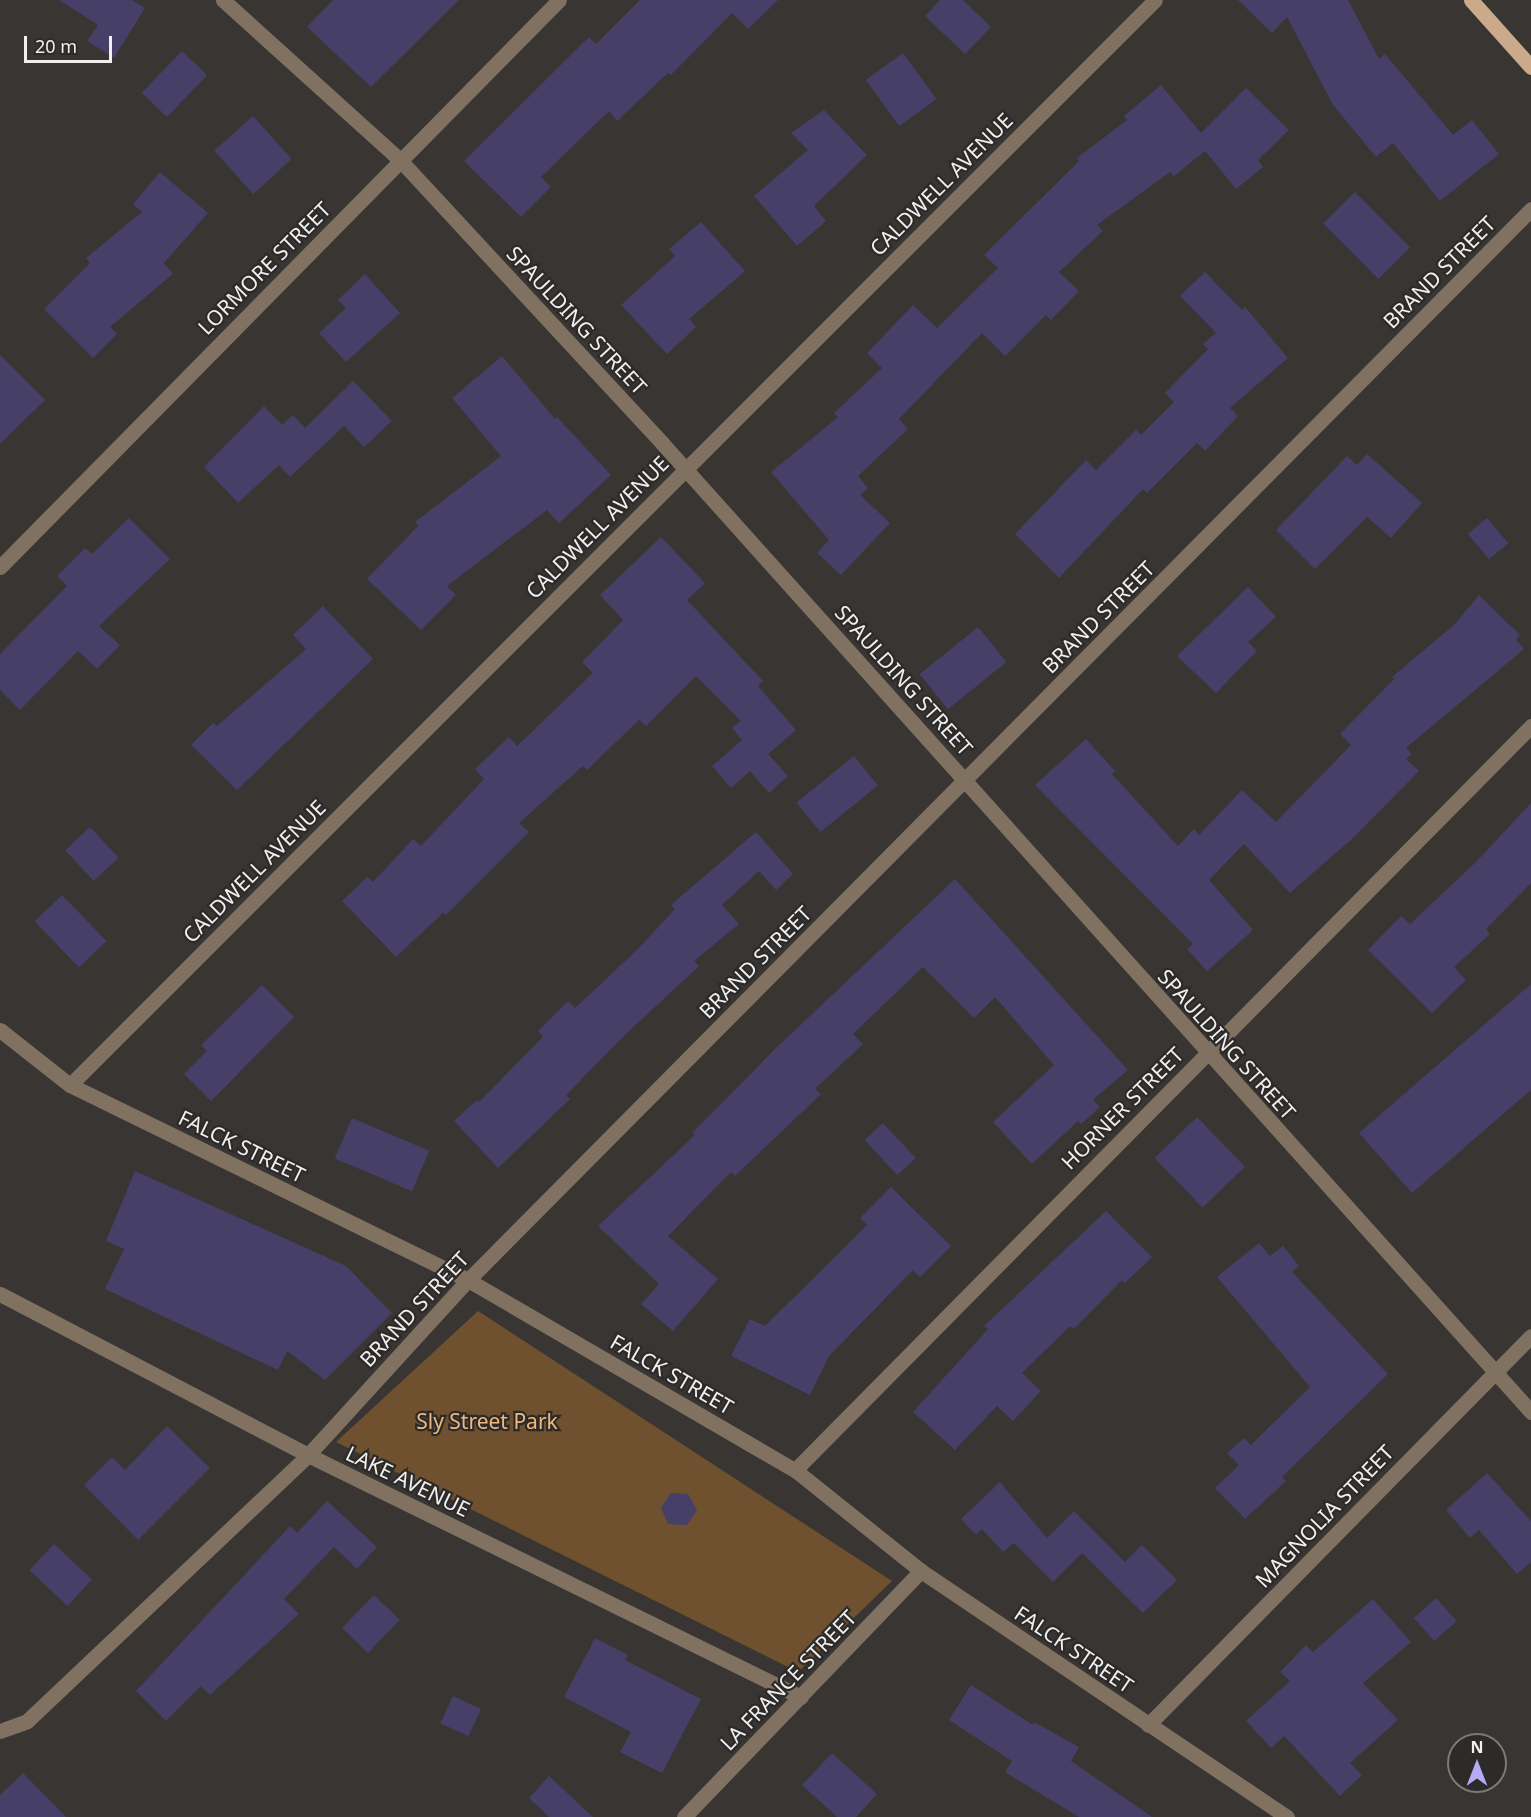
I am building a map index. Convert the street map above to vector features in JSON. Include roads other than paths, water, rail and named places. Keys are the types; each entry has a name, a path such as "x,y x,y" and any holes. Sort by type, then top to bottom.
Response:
{"main road":[{"path":"1471,0 1531,67"}],"street":[{"name":"SPAULDING STREET","path":"223,0 400,160 686,468 966,780 1206,1053 1531,1412"},
{"name":"LORMORE STREET","path":"0,567 559,0"},
{"name":"CALDWELL AVENUE","path":"70,1084 1155,0"},
{"name":"BRAND STREET","path":"0,1731 27,1721 308,1455 468,1280 1531,209"},
{"name":"HORNER STREET","path":"795,1470 1531,726"},
{"name":"FALCK STREET","path":"0,1030 70,1084 468,1280 795,1470 921,1571 1285,1816"},
{"name":"LAKE AVENUE","path":"0,1294 308,1455 801,1697"},
{"name":"MAGNOLIA STREET","path":"1148,1725 1531,1336"},
{"name":"LA FRANCE STREET","path":"684,1817 921,1571"}],"park label":[{"name":"Sly Street Park","path":"487,1421"}]}
